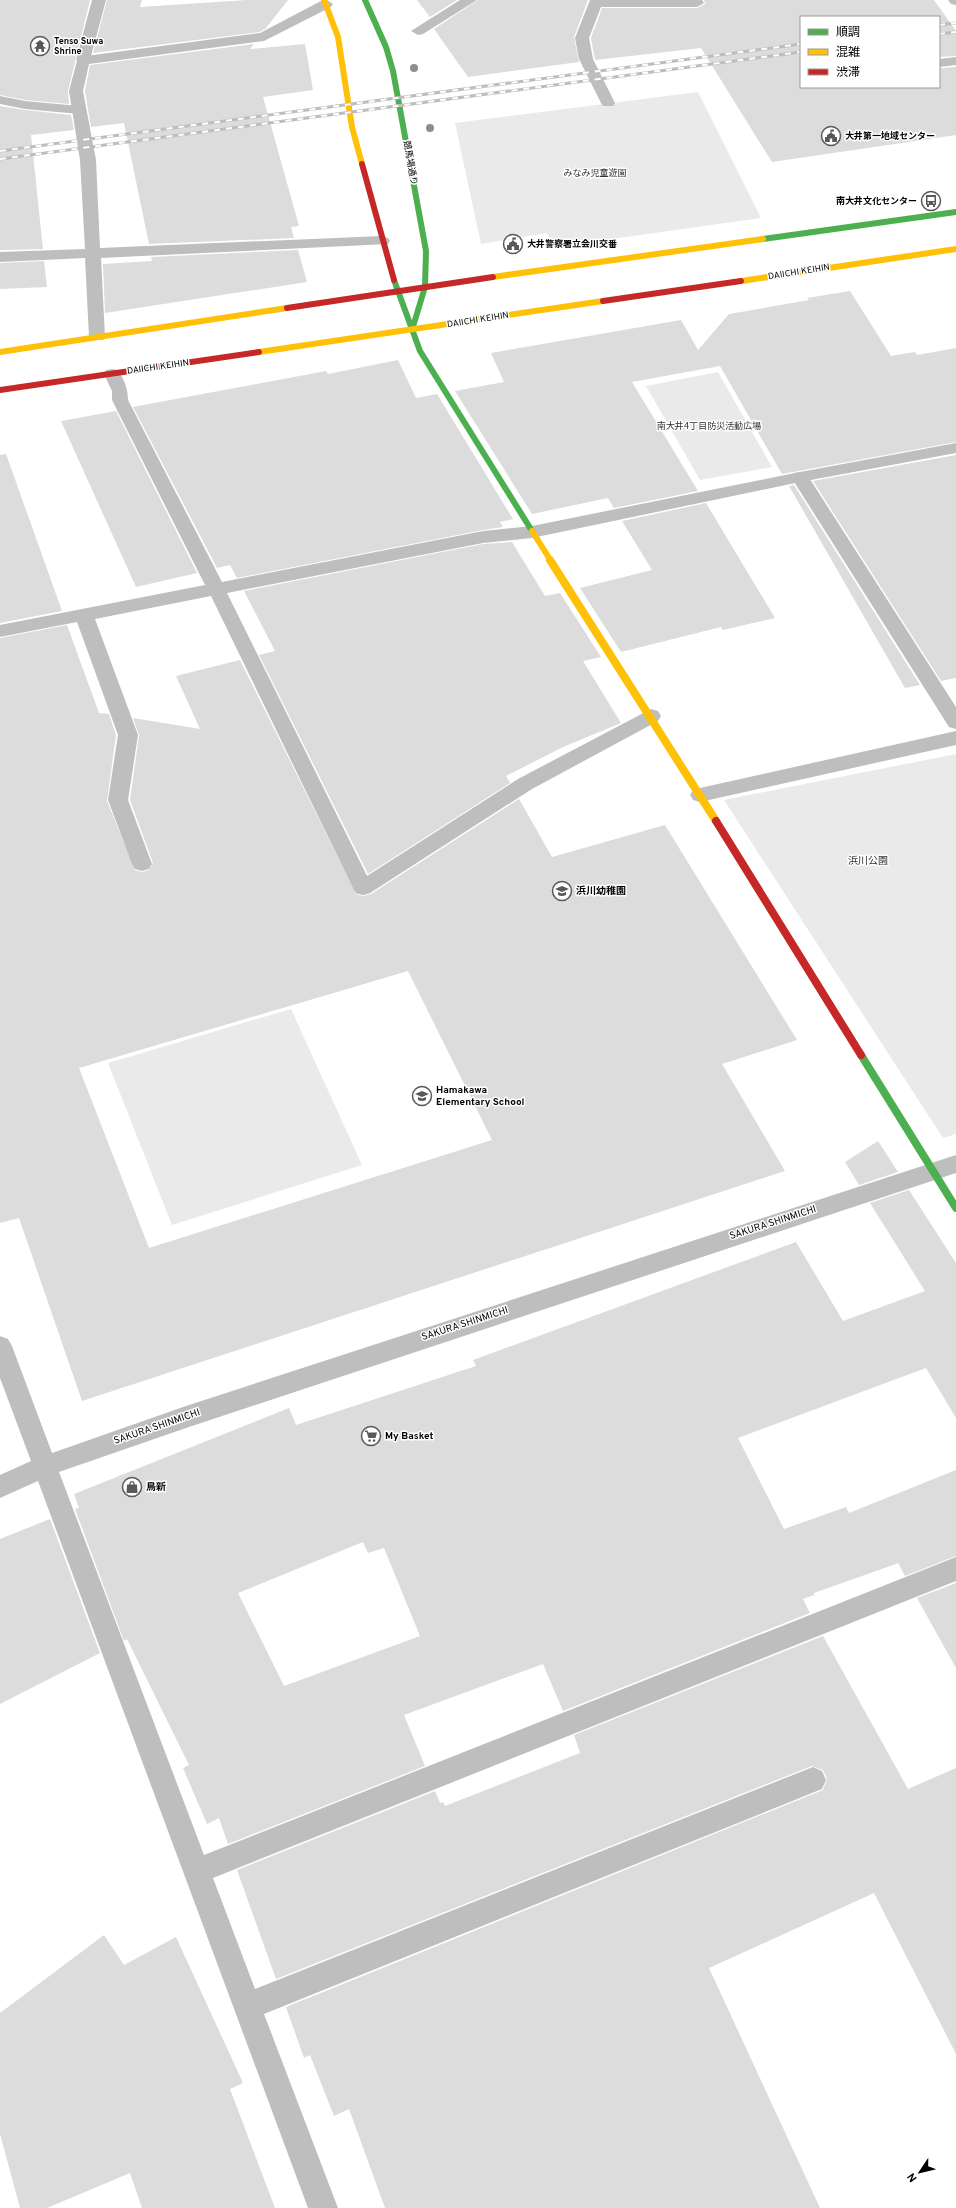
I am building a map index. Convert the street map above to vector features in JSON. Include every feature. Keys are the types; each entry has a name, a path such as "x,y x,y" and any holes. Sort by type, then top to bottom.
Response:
{"main road":[{"name":"競馬場通り","path":"365,0 386,47 393,71 426,251 425,287 412,330"},
{"path":"325,2 338,37 352,127 382,241 398,292 420,350 532,532 700,794 956,1208"},
{"path":"0,352 425,287 956,212"},
{"name":"DAIICHI KEIHIN","path":"0,390 956,249"}],"street":[{"path":"97,337 88,160 76,91 99,0"},
{"path":"418,31 470,0"},
{"path":"83,60 264,37 325,2"},
{"path":"608,104 586,59 582,38 597,2 697,3"},
{"path":"940,63 956,61"},
{"path":"0,100 25,105 79,110"},
{"path":"0,257 382,241"},
{"path":"112,374 120,391 120,400 216,589 363,888 526,784 651,716"},
{"path":"0,631 483,537 532,532 800,477 956,448"},
{"path":"800,477 956,722"},
{"path":"84,615 128,735 118,800 142,864"},
{"path":"700,794 956,738"},
{"name":"SAKURA SHINMICHI","path":"0,1487 45,1466 216,1407 956,1164"},
{"path":"0,1346 323,2208"},
{"path":"197,1871 956,1569"},
{"path":"248,2006 813,1780"}],"green space":[{"name":"みなみ児童遊園","path":"698,92 761,218 554,247 547,233 481,244 455,123"},
{"name":"南大井4丁目防災活動広場","path":"718,372 772,467 700,480 646,386"},
{"name":"浜川公園","path":"956,754 956,1134 943,1138 724,800"},
{"path":"291,1009 362,1165 172,1225 108,1063"}],"building":[{"name":"Tenso Suwa Shrine","path":"0,0 90,0 68,91 69,104 25,100 0,95"},
{"path":"107,0 142,0 140,7 247,0 288,0 266,28 260,32 93,53"},
{"path":"417,0 457,0 430,17"},
{"path":"478,0 588,0 574,37 579,62 468,77 434,29"},
{"path":"704,0 934,0 956,31 956,56 940,57 940,16 800,16 800,88 940,88 940,68 956,67 956,135 772,162 701,48 595,60 591,38 602,8 697,8 705,4"},
{"path":"254,44 250,49 305,44 313,90 263,97 299,226 291,227 294,238 149,244 124,123 91,127 85,91 90,65"},
{"path":"0,106 71,115 74,130 31,135 43,249 0,250"},
{"path":"298,250 307,282 105,313 103,264 152,261 151,257"},
{"path":"44,261 47,287 0,289 0,263"},
{"path":"850,291 891,356 915,352 917,355 956,348 956,442 782,474 720,366 632,382 698,491 614,508 608,498 532,514 455,391 504,382 491,353 681,320 698,350 729,314"},
{"path":"398,360 416,398 437,394 513,519 500,522 503,527 237,578 230,565 217,568 133,407 326,371 328,374"},
{"path":"116,411 197,573 136,587 61,421"},
{"path":"6,454 62,611 0,623 0,455"},
{"path":"956,455 956,678 941,681 813,481"},
{"path":"794,485 920,685 905,688 789,486"},
{"path":"706,503 775,618 723,630 721,627 621,652 580,588 652,570 622,521"},
{"path":"512,542 545,596 560,593 601,657 583,661 621,723 563,747 506,776 510,783 368,874 259,655 275,651 244,591 483,544"},
{"name":"Hamakawa Elementary School","path":"67,625 99,713 109,714 116,735 107,801 135,870 142,872 149,870 153,863 130,800 139,735 133,718 200,729 176,676 240,660 356,894 363,896 371,894 519,799 552,857 665,825 797,1040 722,1064 785,1171 82,1401 19,1218 0,1223 0,638","holes":["408,971 492,1140 149,1248 79,1068"]},
{"path":"878,1141 898,1172 859,1185 845,1162"},
{"path":"909,1190 956,1263 956,1418 926,1368 738,1438 784,1529 846,1507 849,1513 956,1470 956,1556 905,1576 898,1563 814,1593 814,1595 803,1599 810,1613 563,1711 543,1664 404,1715 425,1766 228,1844 219,1818 207,1824 183,1768 189,1765 127,1639 124,1641 75,1509 79,1508 74,1494 289,1408 296,1425 476,1366 473,1360 796,1242 843,1321 925,1291 870,1203","holes":["363,1542 368,1553 384,1548 420,1636 284,1686 238,1593"]},
{"path":"50,1519 100,1653 0,1704 0,1539"},
{"path":"956,1583 956,1668 917,1598"},
{"path":"823,1636 908,1789 956,1768 956,2054 874,1893 709,1968 820,2208 385,2208 349,2109 334,2116 310,2055 304,2058 286,2007 823,1790 827,1779 823,1770 812,1766 276,1979 237,1870 435,1791 440,1803 443,1802 445,1806 580,1753 574,1735"},
{"path":"104,1935 124,1965 176,1937 243,2083 230,2089 275,2208 142,2208 130,2173 47,2208 20,2208 0,2134 0,2013"}],"railway":[{"path":"940,25 956,23"},
{"path":"940,34 956,32"},
{"path":"0,151 800,44"},
{"path":"0,159 800,52"}],"traffic: fast":[{"path":"365,0 386,47 393,71 426,251 425,287 412,330"},
{"path":"763,239 956,212"},
{"path":"394,280 420,351 532,531"},
{"path":"861,1055 956,1208"}],"traffic: slow":[{"path":"324,0 338,37 352,127 362,164"},
{"path":"493,277 763,239"},
{"path":"741,281 956,249"},
{"path":"259,352 603,301"},
{"path":"0,352 287,308"},
{"path":"532,531 716,821"}],"traffic: jam":[{"path":"362,164 394,280"},
{"path":"287,308 493,277"},
{"path":"603,301 741,281"},
{"path":"0,390 259,352"},
{"path":"716,821 861,1055"}],"place":[{"name":"Tenso Suwa Shrine","path":"40,46"},
{"name":"大井第一地域センター","path":"831,136"},
{"name":"南大井文化センター","path":"931,201"},
{"name":"大井警察署立会川交番","path":"513,244"},
{"name":"浜川幼稚園","path":"562,891"},
{"name":"Hamakawa Elementary School","path":"422,1096"},
{"name":"My Basket","path":"371,1436"},
{"name":"鳥新","path":"132,1487"}]}
